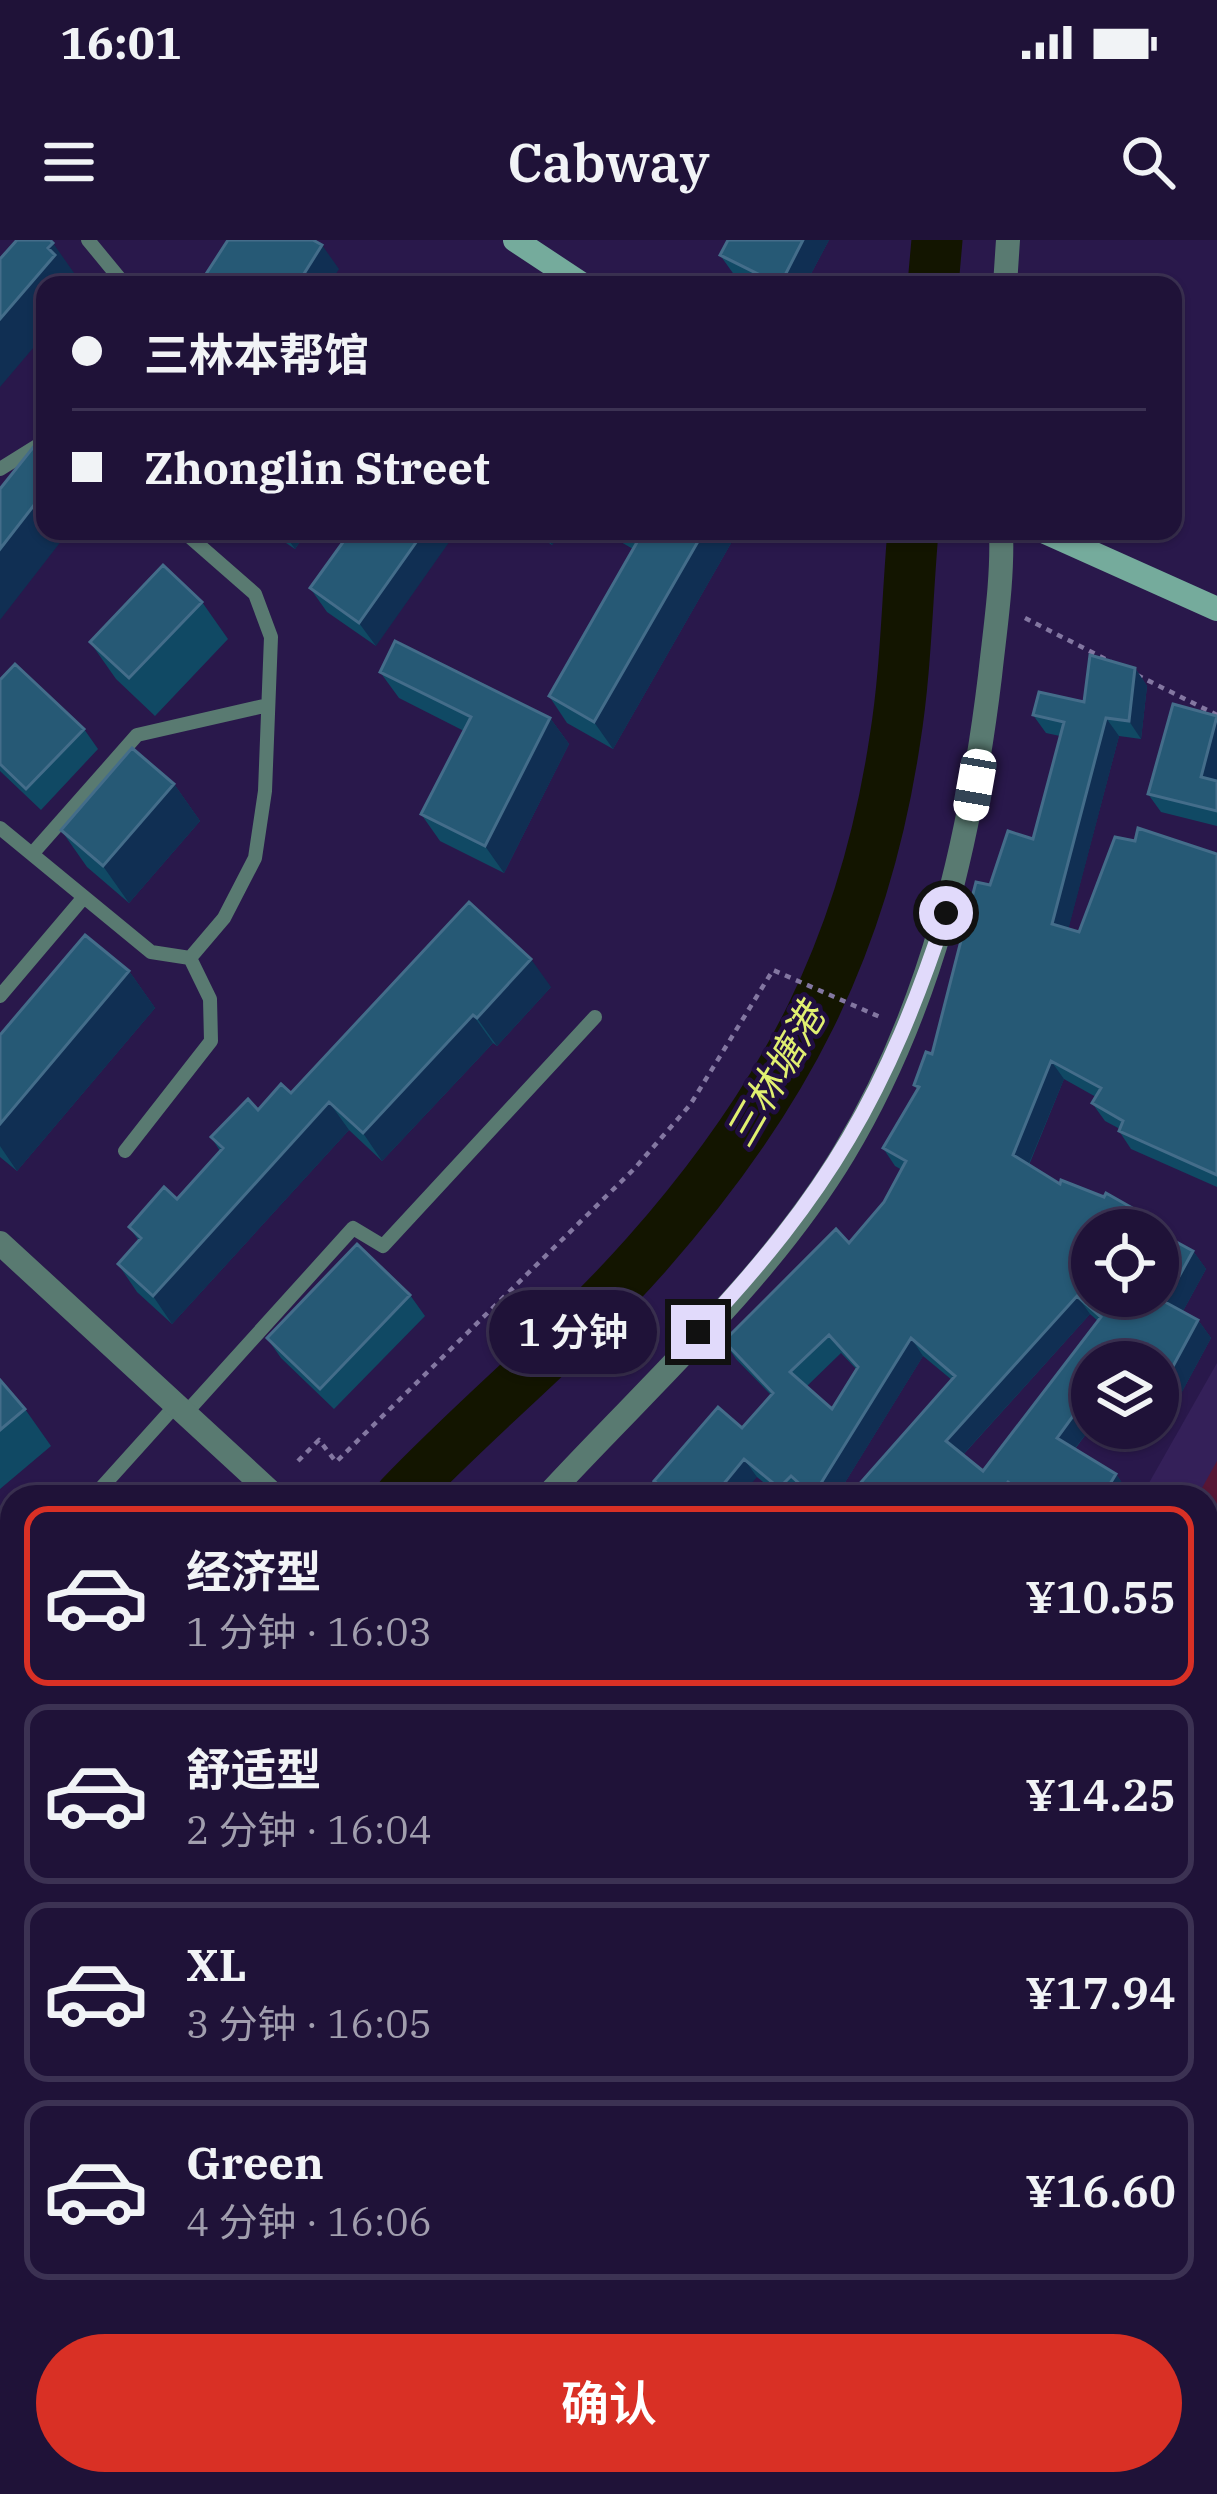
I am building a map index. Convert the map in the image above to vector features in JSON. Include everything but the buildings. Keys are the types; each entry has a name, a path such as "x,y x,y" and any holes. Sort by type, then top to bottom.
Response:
{"main road":[{"path":"515,240 570,276"},
{"path":"1063,540 1217,609"}],"street":[{"path":"1006,276 1008,240"},
{"path":"557,1485 799,1217 843,1154 907,1029 968,826 982,744 1000,540"},
{"path":"0,1243 262,1485"}],"lane":[{"path":"88,240 118,276"},
{"path":"0,469 36,447"},
{"path":"190,958 224,918 255,858 272,637 254,593 193,540"},
{"path":"32,854 137,736 268,705"},
{"path":"0,828 151,952 190,958"},
{"path":"0,996 84,897"},
{"path":"125,1151 211,1041 210,999 190,958"},
{"path":"105,1485 353,1228 383,1246 595,1017"}],"path":[{"path":"1016,614 1117,664"},
{"path":"1137,675 1217,716"},
{"path":"298,1461 319,1440 337,1462 635,1168 691,1105 773,970 907,1029"}],"shaded area":[{"path":"1217,1363 1217,1485 1148,1485 1168,1449 1179,1449 1179,1430"},
{"path":"1217,1461 1217,1485 1204,1485"}],"waterway":[{"name":"三林塘港","path":"934,276 937,240"},
{"name":"三林塘港","path":"412,1485 646,1255 739,1138 811,1016 839,953 881,814 902,688 912,540"}],"route":[{"path":"698,1332 799,1217 843,1154 907,1029 946,913"}]}
